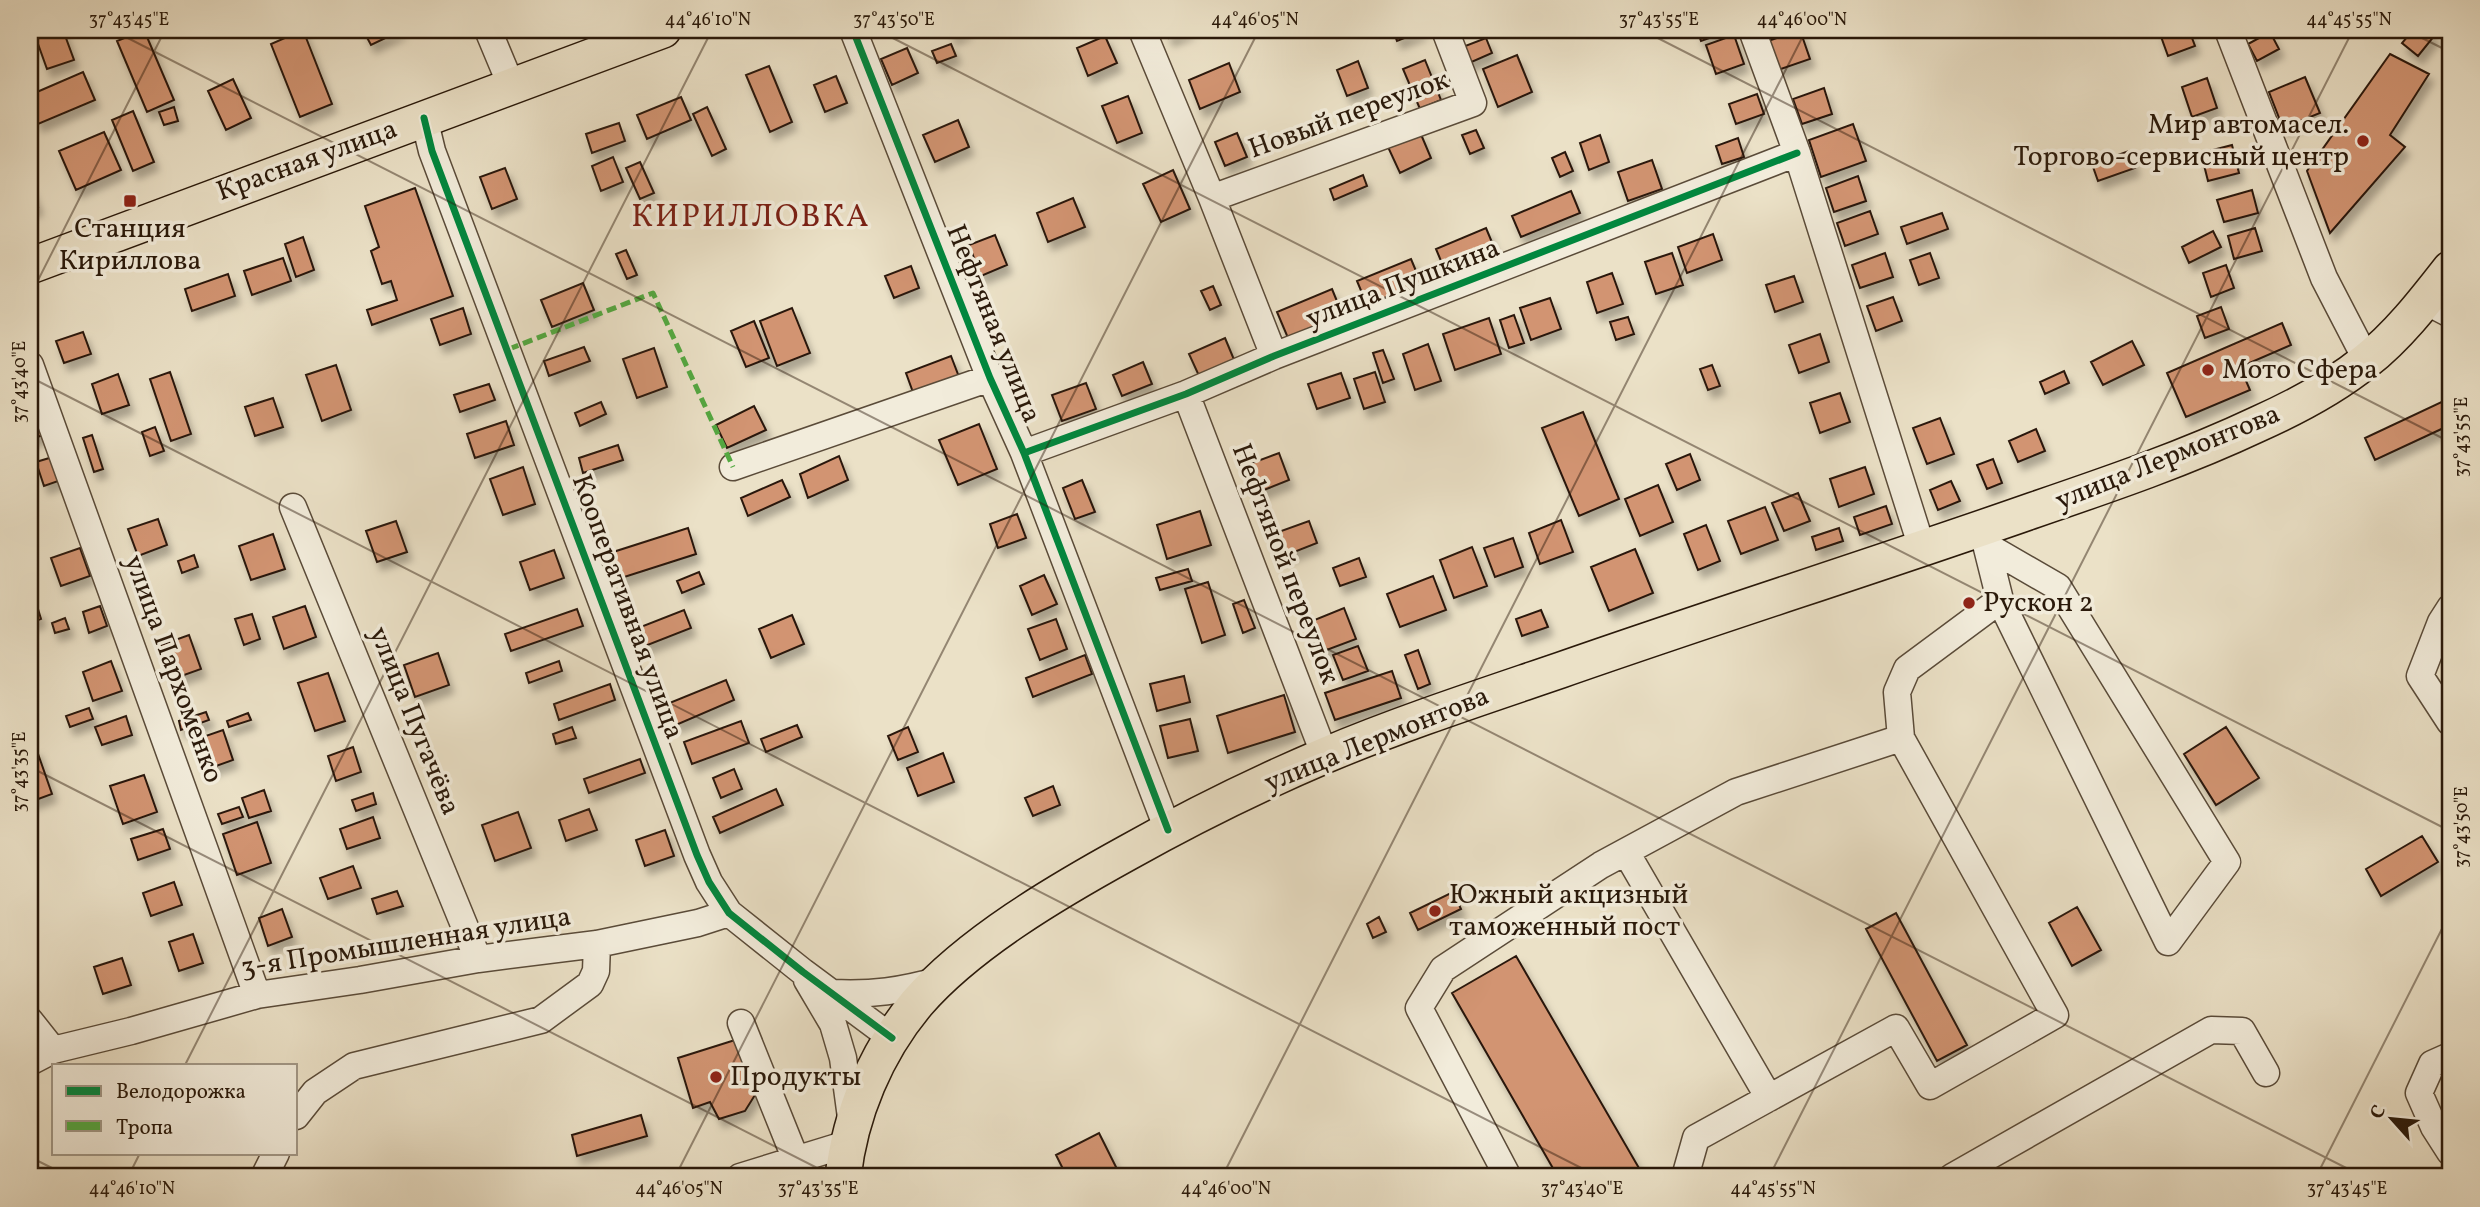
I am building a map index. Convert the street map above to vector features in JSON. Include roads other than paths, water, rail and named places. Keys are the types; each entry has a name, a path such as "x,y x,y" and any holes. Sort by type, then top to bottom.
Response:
{"main road":[{"name":"Красная улица","path":"30,266 663,30"},
{"name":"улица Лермонтова","path":"892,1038 916,1004 940,980 1002,929 1082,877 1168,830 1325,756 1457,706 1680,628 1922,548 1984,537 2235,435 2299,405 2367,361 2438,308 2450,269"},
{"path":"847,1149 869,1080 892,1038"}],"street":[{"path":"488,30 511,85"},
{"name":"Нефтяная улица","path":"853,30 990,378 1024,453 1168,830"},
{"path":"1142,30 1213,198 1274,356"},
{"name":"Новый переулок","path":"1213,198 1473,103 1445,30"},
{"path":"1752,30 1797,153 1922,548"},
{"path":"2228,30 2324,278 2367,361"},
{"name":"Кооперативная улица","path":"424,118 432,151 709,882 729,913 892,1038"},
{"name":"улица Пушкина","path":"1024,453 1186,394 1274,356 1797,153"},
{"name":"улица Пархоменко","path":"30,365 257,995"},
{"path":"733,467 990,378"},
{"name":"Нефтяной переулок","path":"1186,394 1325,756"},
{"name":"улица Пугачёва","path":"293,507 478,959"},
{"path":"1984,537 2057,587 2227,862 2168,942 2000,600 1984,537"},
{"path":"1685,1177 1696,1138 1896,1028 1930,1086 2055,1015 1901,738 1897,692 1907,669 2000,600"},
{"path":"2450,608 2441,622 2420,676 2450,722"},
{"path":"1508,1177 1419,1008 1443,969 1601,865 1736,792 1901,738"},
{"path":"1626,852 1769,1098"},
{"name":"3-я Промышленная улица","path":"30,1062 53,1050 257,995 478,959 597,944 698,923 729,913"},
{"path":"298,1113 315,1092 354,1066 541,1020 590,984 596,971 597,944"},
{"path":"740,1177 796,1160 847,1149 843,1058 833,1024 803,972"},
{"path":"832,993 880,993 940,980"},
{"path":"30,1021 53,1050"},
{"path":"741,1023 796,1160"},
{"path":"1952,1177 2211,1030 2242,1031 2266,1073"},
{"path":"2450,1056 2432,1064 2418,1093 2434,1127 2450,1152"},
{"path":"264,1177 276,1154"}],"place":[{"name":"Мир автомасел. Торгово-сервисный центр","path":"2363,141"},
{"name":"Станция Кириллова","path":"130,201"},
{"name":"Мото Сфера","path":"2208,370"},
{"name":"Рускон 2","path":"1969,603"},
{"name":"Южный акцизный таможенный пост","path":"1435,911"},
{"name":"Продукты","path":"716,1077"}],"district":[{"name":"КИРИЛЛОВКА","path":"751,218"}]}
